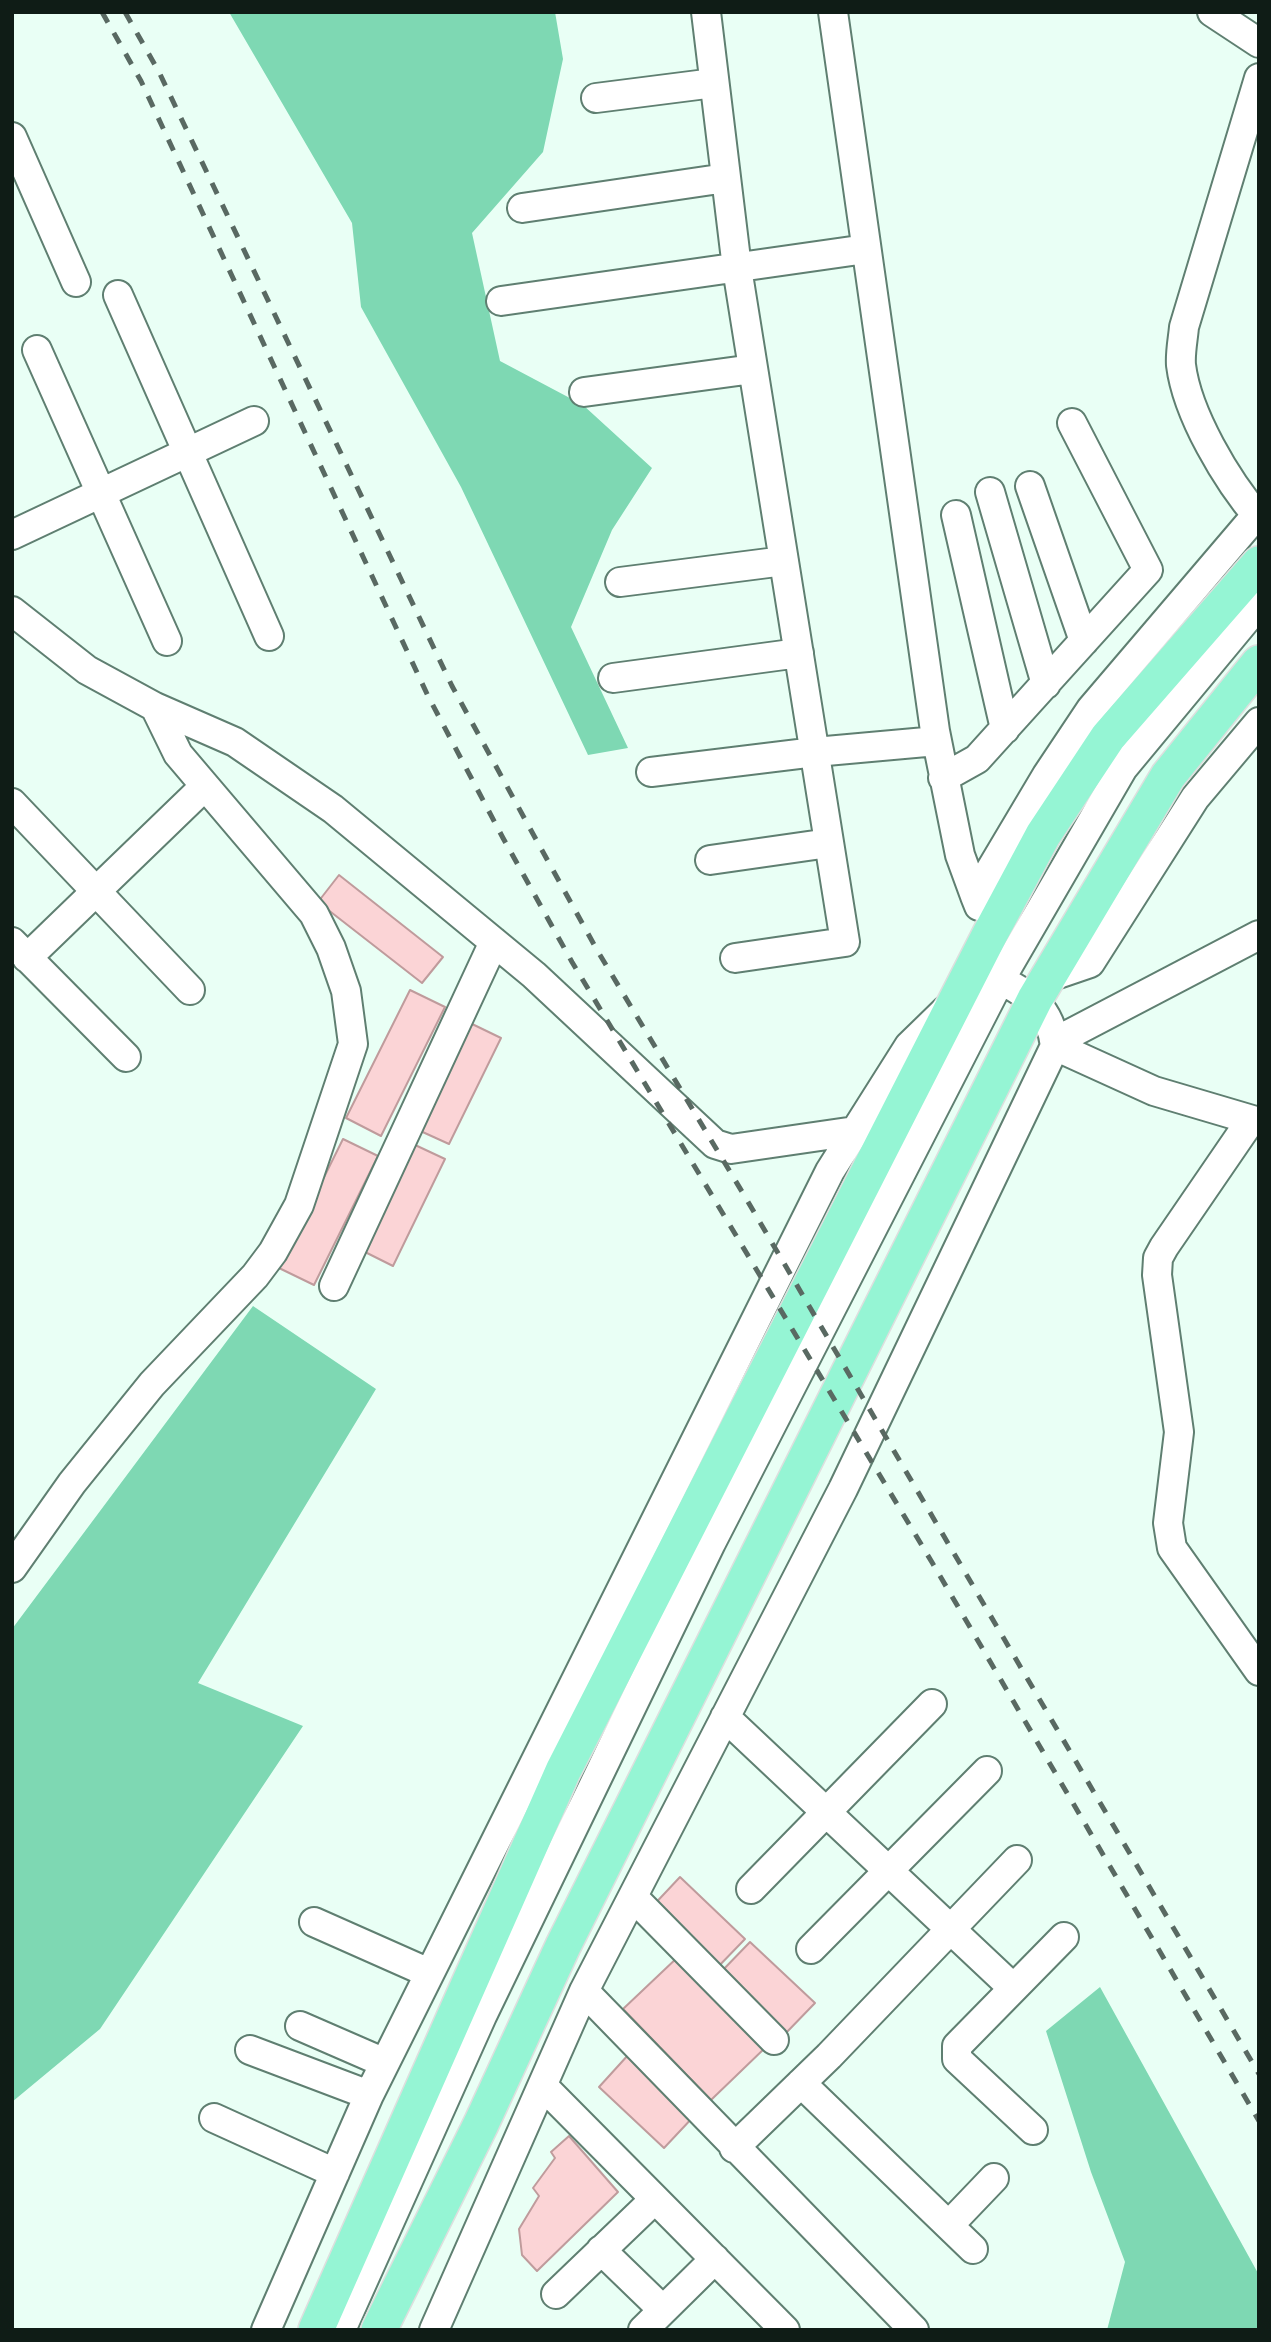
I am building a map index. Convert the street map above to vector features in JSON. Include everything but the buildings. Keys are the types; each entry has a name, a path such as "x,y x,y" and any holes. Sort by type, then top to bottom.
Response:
{"main road":[{"path":"379,2330 481,2124 1011,974 1043,835 1108,737 1259,564"},
{"path":"316,2330 563,1771 849,1205 957,1000 1011,974 1259,663"}],"street":[{"path":"706,12 737,268 845,942 735,958"},
{"path":"833,12 943,778 960,855 975,896 1011,974 1047,1016 1055,1046"},
{"path":"1212,12 1259,43"},
{"path":"975,896 1047,775 1091,709 1258,515 1230,478 1193,409 1181,362 1184,327 1259,78"},
{"path":"596,98 714,83"},
{"path":"12,137 76,282"},
{"path":"522,208 726,178"},
{"path":"500,301 866,249"},
{"path":"118,295 269,636"},
{"path":"37,350 99,494 167,641"},
{"path":"584,392 753,369"},
{"path":"12,535 254,421"},
{"path":"943,778 977,759 1148,570 1072,423"},
{"path":"1030,486 1084,641"},
{"path":"990,492 1046,684"},
{"path":"956,515 1005,729"},
{"path":"620,582 784,561"},
{"path":"341,2330 476,2028 706,1555 1011,974 1124,768 1259,604"},
{"path":"12,611 87,670 155,707 235,742 291,779 371,839 578,1016 715,1144 731,1149 855,1131"},
{"path":"356,2330 492,2029 723,1547 917,1170 1011,974 1125,790 1259,629"},
{"path":"613,678 799,653"},
{"path":"12,1568 72,1483 152,1384 255,1276 273,1252 299,1205 351,1054 353,1033 346,991 324,932 314,914 173,747 155,707"},
{"path":"1011,974 1090,963 1195,798 1259,722"},
{"path":"651,772 815,752 937,741"},
{"path":"126,1057 20,950 95,893 205,786"},
{"path":"12,803 190,990"},
{"path":"710,860 829,843"},
{"path":"434,2330 544,2087 584,1991 843,1489 1055,1046 1068,1035 1259,935"},
{"path":"334,1286 494,942"},
{"path":"266,2330 369,2095 831,1171 909,1046 957,1000"},
{"path":"1055,1046 1154,1091 1255,1121 1164,1247 1158,1258 1157,1275 1179,1432 1168,1523 1172,1548 1259,1671"},
{"path":"751,1889 932,1704"},
{"path":"725,1717 1013,1988"},
{"path":"811,1949 987,1771"},
{"path":"734,2148 953,1931 1017,1860"},
{"path":"633,1897 774,2040"},
{"path":"314,1922 429,1973"},
{"path":"1033,2130 957,2059 955,2053 957,2046 1064,1937"},
{"path":"584,1991 914,2330"},
{"path":"300,2026 385,2063"},
{"path":"250,2050 369,2095"},
{"path":"801,2083 973,2249"},
{"path":"544,2087 715,2259 776,2327"},
{"path":"215,2118 335,2173"},
{"path":"950,2224 994,2178"},
{"path":"556,2294 655,2199"},
{"path":"601,2250 663,2310"},
{"path":"643,2330 715,2259"}],"green space":[{"path":"229,12 555,12 563,59 543,152 472,233 500,361 583,405 652,468 612,530 571,627 628,748 588,755 461,487 361,307 352,223"},
{"path":"253,1306 376,1389 198,1683 303,1726 100,2029 12,2102 12,1629"},
{"path":"1100,1987 1259,2275 1259,2330 1107,2330 1125,2262 1091,2172 1046,2031"}],"railway":[{"path":"102,12 141,81 428,696 503,838 572,962 933,1564 1259,2121"},
{"path":"125,12 159,72 452,686 527,823 597,950 744,1195 1259,2074"}]}
